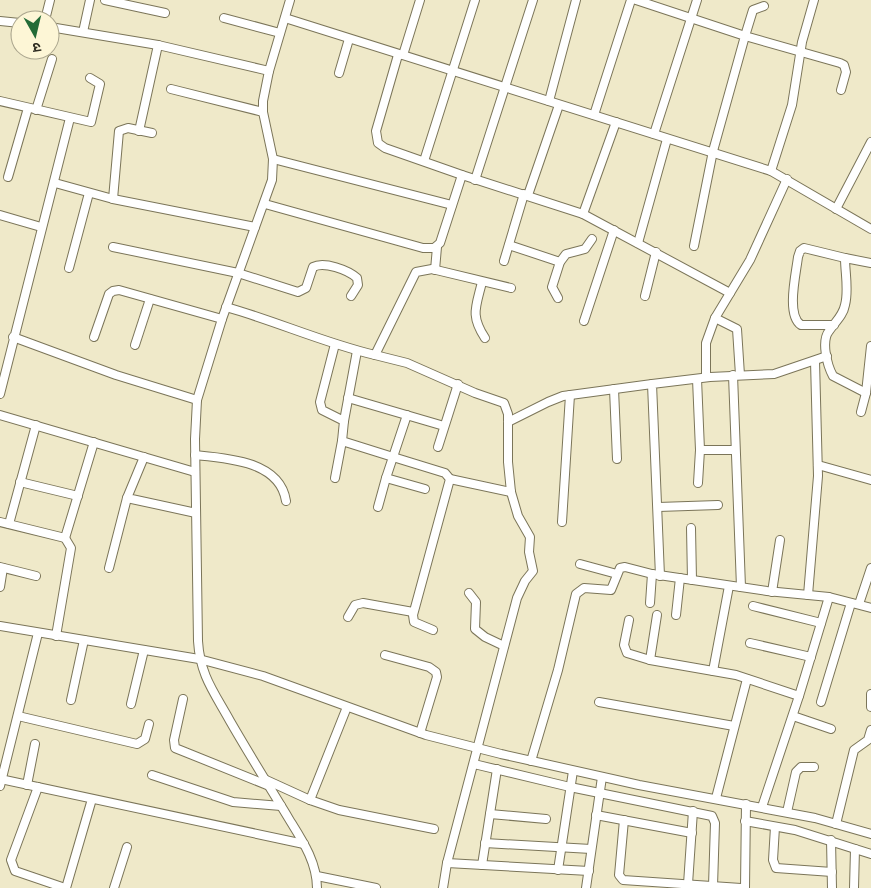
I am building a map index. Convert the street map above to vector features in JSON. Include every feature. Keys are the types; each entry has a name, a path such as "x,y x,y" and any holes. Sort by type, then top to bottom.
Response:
{"street":[{"path":"82,32 90,0"},
{"path":"106,0 165,13"},
{"path":"290,0 268,71 263,112 274,159 272,180 265,204 226,306 197,400 195,472 199,659 207,682 265,782 304,844 317,876 318,888"},
{"path":"420,0 376,131 378,143 385,148 475,180 583,214 730,293"},
{"path":"424,161 475,0"},
{"path":"475,180 533,0"},
{"path":"549,101 576,0"},
{"path":"594,115 631,0"},
{"path":"636,0 746,36 800,50 844,65 846,72 841,90"},
{"path":"654,134 697,0"},
{"path":"771,171 792,105 800,50 814,0"},
{"path":"694,246 713,151 753,10 764,6"},
{"path":"224,18 280,33"},
{"path":"285,18 667,139 713,151 771,171 871,229"},
{"path":"60,28 158,45 268,71"},
{"path":"339,74 349,39"},
{"path":"139,131 158,45"},
{"path":"8,177 52,60"},
{"path":"0,101 88,123 93,118 100,84 98,80 90,78"},
{"path":"172,89 263,112"},
{"path":"504,261 559,105"},
{"path":"0,394 70,118"},
{"path":"583,214 616,122"},
{"path":"112,199 119,132 128,128 152,134"},
{"path":"638,242 667,139"},
{"path":"836,209 871,142"},
{"path":"274,159 452,205"},
{"path":"435,270 437,247 440,243 462,175"},
{"path":"706,377 706,343 715,318 761,238 787,179"},
{"path":"55,183 112,199 255,227"},
{"path":"69,268 89,193"},
{"path":"265,204 423,248 437,247"},
{"path":"0,215 41,227"},
{"path":"584,321 614,230"},
{"path":"558,298 552,287 560,262 566,254 585,249 592,239"},
{"path":"509,245 560,262"},
{"path":"113,247 238,273 298,292 306,288 313,267 325,265 350,272 358,278 358,285 351,296"},
{"path":"834,325 801,325 794,318 793,303 800,251 804,248 871,263"},
{"path":"645,296 656,252"},
{"path":"846,258 845,306 827,334 827,356 833,376 866,393"},
{"path":"376,355 413,277 421,270 435,270 511,288"},
{"path":"482,282 474,317 477,326 485,338"},
{"path":"94,337 109,294 119,290 222,319"},
{"path":"135,345 150,299"},
{"path":"226,306 269,319 357,351 407,363 475,393 504,403 508,422 508,462 511,492 518,516 530,537 529,552 533,570 524,581 517,598 447,864 443,888"},
{"path":"715,318 737,329 734,450 741,587"},
{"path":"13,337 116,375 197,400"},
{"path":"335,344 320,407 324,413 344,421"},
{"path":"861,412 866,393 871,346"},
{"path":"336,478 357,351"},
{"path":"508,422 548,402 570,395 706,377 774,374 827,356"},
{"path":"808,595 818,465 815,360"},
{"path":"697,378 700,450 698,483"},
{"path":"438,447 458,384"},
{"path":"650,603 656,575 658,507 652,384"},
{"path":"614,389 617,459"},
{"path":"562,522 570,395"},
{"path":"348,398 444,426"},
{"path":"0,414 195,472"},
{"path":"378,507 407,415"},
{"path":"9,524 36,425"},
{"path":"342,441 393,458 445,472 450,479 511,492"},
{"path":"56,636 71,548 66,538 94,442"},
{"path":"700,450 734,450"},
{"path":"195,456 237,461 267,472 276,477 282,486 286,501"},
{"path":"110,568 127,498 144,457"},
{"path":"818,465 871,480"},
{"path":"386,478 425,489"},
{"path":"432,630 414,622 413,612 450,479"},
{"path":"20,482 78,496"},
{"path":"127,498 196,513"},
{"path":"658,507 718,505"},
{"path":"0,522 66,538"},
{"path":"691,528 692,580"},
{"path":"772,592 780,540"},
{"path":"580,564 617,574"},
{"path":"532,762 556,679 576,594 581,588 611,590 620,568 624,567 656,575 772,592 828,597 871,608"},
{"path":"0,587 2,568 36,576"},
{"path":"859,604 871,568"},
{"path":"676,615 680,578"},
{"path":"713,671 729,586"},
{"path":"469,593 476,602 475,629 485,637 504,646"},
{"path":"762,807 793,716 828,597"},
{"path":"348,618 355,606 362,603 413,612"},
{"path":"821,702 851,603"},
{"path":"753,606 821,623"},
{"path":"650,660 657,615"},
{"path":"629,620 624,650 627,653 650,660 747,678 799,696"},
{"path":"0,626 199,659 263,676 420,733 572,771 787,812 871,834"},
{"path":"38,633 1,781 27,784 304,844"},
{"path":"71,700 84,640"},
{"path":"750,643 811,657"},
{"path":"131,704 144,650"},
{"path":"385,655 429,667 436,672 437,677 420,733"},
{"path":"716,798 747,678"},
{"path":"871,694 871,707"},
{"path":"183,699 174,740 175,748 310,800 354,814 434,829"},
{"path":"600,702 734,726"},
{"path":"310,800 347,707"},
{"path":"18,716 137,744 145,739 149,724"},
{"path":"793,716 832,729"},
{"path":"836,824 854,750 868,740 871,730"},
{"path":"27,784 35,744"},
{"path":"474,764 570,787 709,815 714,819 712,886"},
{"path":"787,812 796,772 801,767 814,767"},
{"path":"482,865 497,769"},
{"path":"558,870 572,771"},
{"path":"152,776 245,805 281,806"},
{"path":"586,888 602,777"},
{"path":"38,787 11,860 12,867 15,871 65,888 92,799"},
{"path":"745,888 746,804"},
{"path":"688,884 693,811"},
{"path":"490,814 546,819"},
{"path":"596,815 692,833"},
{"path":"624,820 621,878 627,881 740,888"},
{"path":"745,821 775,826 831,840 871,854"},
{"path":"775,826 773,860 776,868 832,872"},
{"path":"831,840 832,888"},
{"path":"485,842 591,849"},
{"path":"114,888 127,846"},
{"path":"854,888 855,849"},
{"path":"447,864 589,871"},
{"path":"317,876 376,888"}]}
